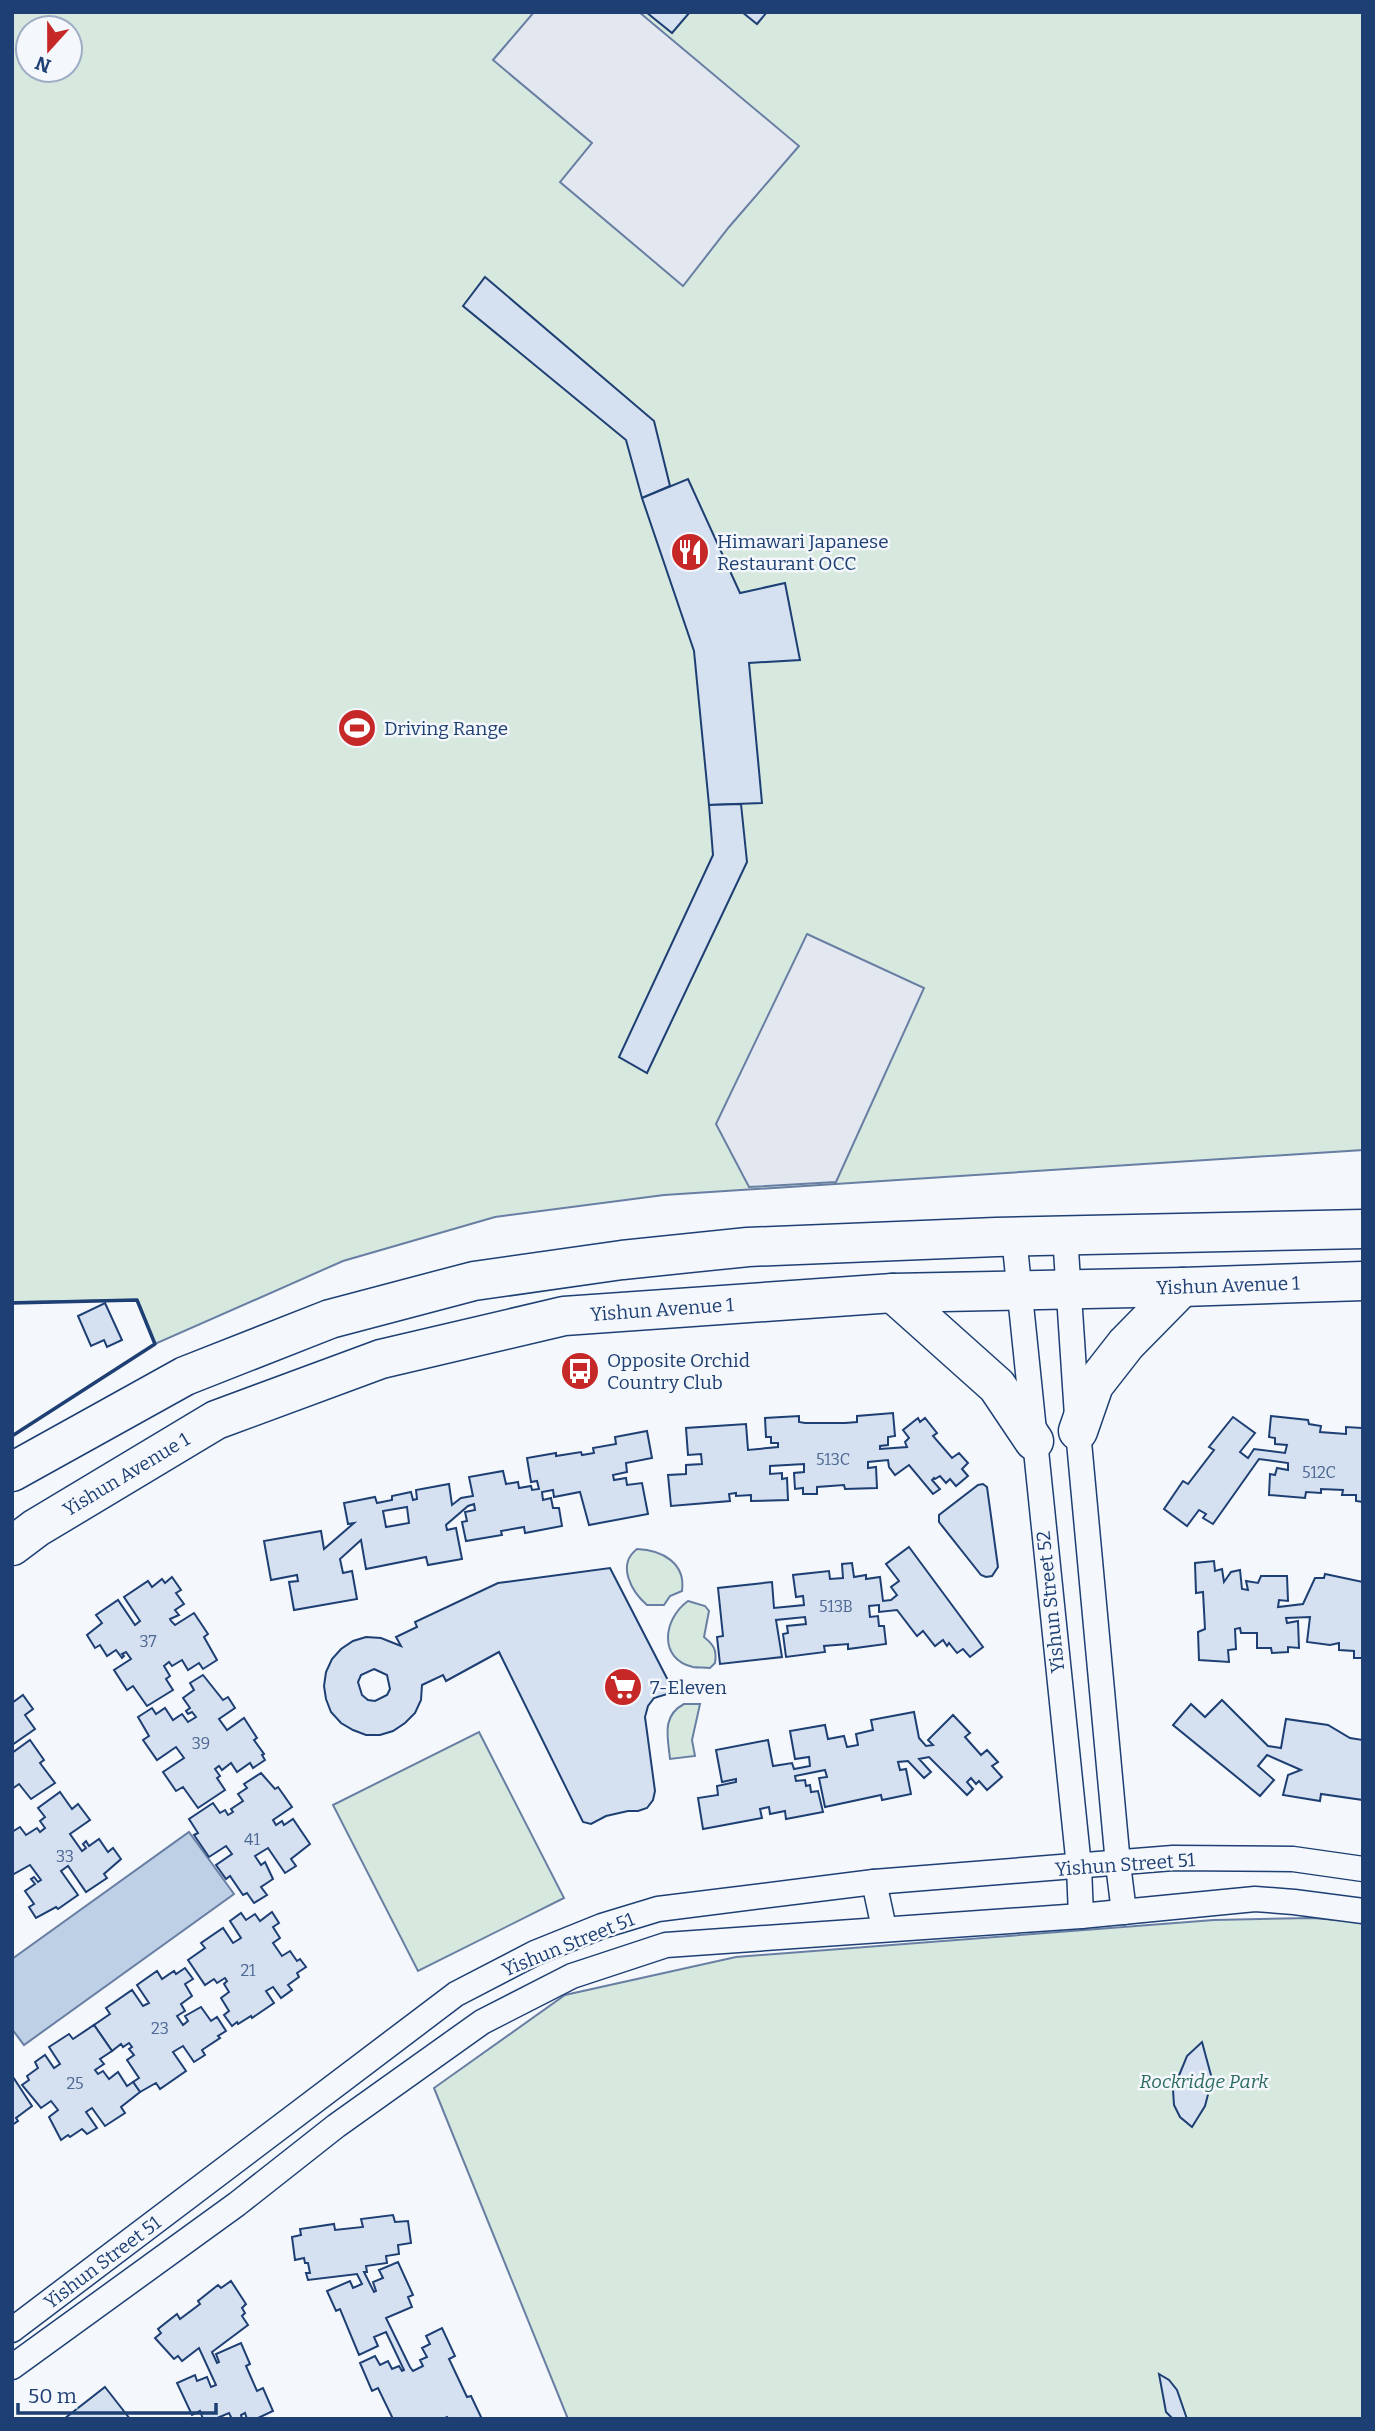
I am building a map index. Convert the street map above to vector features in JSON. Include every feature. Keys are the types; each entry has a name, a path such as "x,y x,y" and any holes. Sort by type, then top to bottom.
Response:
{"main road":[{"path":"12,1472 185,1376 330,1319 474,1281 622,1260 748,1247 1065,1235 1363,1229"},
{"name":"Yishun Avenue 1","path":"12,1546 36,1528 216,1420 381,1359 564,1316 893,1293 1363,1281"},
{"path":"1078,1431 1094,1385 1126,1344 1182,1287"},
{"path":"893,1293 997,1387 1034,1441"}],"street":[{"path":"1065,1235 1078,1431 1124,1912"},
{"name":"Yishun Street 52","path":"1014,1237 1079,1867 1081,1916"},
{"name":"Yishun Street 51","path":"12,2330 456,1994 536,1953 602,1926 658,1909 874,1882 1172,1858 1293,1859 1363,1869"},
{"path":"874,1882 884,1928"},
{"name":"Yishun Street 51","path":"12,2367 237,2204 336,2126 482,2022 572,1976 666,1945 1081,1916 1255,1899 1363,1911"},
{"path":"113,2254 130,2281"}],"green space":[{"path":"12,12 1363,12 1363,1150 664,1195 495,1217 343,1261 155,1344 137,1300 12,1302"},
{"path":"637,1549 663,1555 680,1573 682,1591 670,1596 664,1605 647,1605 628,1578 628,1563"},
{"path":"688,1601 705,1606 709,1611 704,1637 712,1645 716,1655 715,1663 710,1668 682,1663 669,1647 669,1628 673,1618"},
{"path":"684,1704 700,1704 692,1740 695,1756 670,1759 667,1736 669,1721"},
{"path":"479,1732 564,1898 418,1971 333,1805"},
{"name":"Rockridge Park","path":"1312,1918 1363,1922 1363,2419 568,2419 434,2088 565,1995 736,1957 1214,1920"}],"shaded area":[{"path":"534,12 639,12 799,146 729,227 683,286 560,182 592,143 493,60"},
{"path":"807,934 924,988 836,1182 749,1187 716,1124"}],"water":[{"path":"189,1832 234,1894 24,2045 12,2029 12,1959"}],"building":[{"path":"646,12 690,12 672,33"},
{"path":"742,12 767,12 757,24"},
{"path":"485,277 654,421 670,486 642,498 626,440 463,306"},
{"path":"688,479 740,593 785,583 800,660 749,663 762,803 709,805 694,651 642,498"},
{"path":"741,804 747,862 647,1073 619,1057 713,855 709,805"},
{"path":"105,1303 122,1340 107,1347 104,1340 91,1346 78,1316"},
{"path":"893,1413 895,1436 888,1437 888,1445 880,1446 880,1449 907,1447 905,1442 909,1438 903,1430 918,1418 920,1422 925,1418 937,1433 933,1436 952,1458 959,1453 968,1463 962,1469 968,1476 956,1486 950,1479 946,1483 940,1476 934,1478 932,1480 940,1489 933,1494 909,1465 895,1475 888,1460 868,1462 868,1468 876,1467 877,1488 845,1489 844,1485 817,1487 817,1494 803,1494 803,1488 795,1489 794,1473 804,1472 804,1464 770,1466 770,1474 782,1473 782,1479 787,1478 788,1500 751,1501 751,1495 736,1496 736,1493 729,1494 730,1501 671,1506 668,1475 686,1474 686,1465 702,1464 701,1454 688,1455 686,1428 746,1424 748,1450 778,1447 778,1443 771,1443 771,1437 766,1437 765,1418 799,1416 799,1422 805,1423 845,1423 857,1422 857,1416"},
{"path":"1271,1416 1308,1420 1309,1424 1321,1426 1320,1432 1346,1434 1346,1427 1362,1428 1363,1423 1363,1502 1356,1501 1356,1495 1342,1495 1343,1490 1321,1489 1321,1493 1306,1492 1305,1498 1269,1495 1270,1474 1275,1475 1277,1468 1288,1470 1288,1463 1259,1459 1213,1524 1203,1518 1206,1514 1199,1510 1187,1526 1164,1509 1183,1481 1188,1484 1214,1450 1209,1447 1233,1417 1255,1433 1240,1452 1248,1458 1254,1449 1285,1453 1287,1445 1275,1444 1275,1438 1269,1437"},
{"path":"647,1431 652,1458 626,1463 627,1472 613,1475 614,1480 626,1478 627,1485 642,1483 648,1514 589,1525 580,1492 554,1497 553,1490 542,1492 543,1500 551,1498 553,1508 559,1508 562,1526 525,1533 524,1527 501,1531 502,1535 466,1541 462,1522 467,1521 465,1512 475,1510 474,1504 468,1506 446,1525 447,1530 456,1528 462,1559 428,1565 426,1557 366,1569 361,1540 340,1559 343,1573 352,1571 357,1599 294,1610 289,1582 298,1581 297,1575 271,1580 264,1541 321,1531 324,1549 354,1523 348,1524 344,1503 375,1497 377,1503 411,1492 413,1500 417,1499 416,1490 449,1484 452,1505 461,1498 473,1496 469,1477 503,1471 506,1484 518,1482 519,1488 531,1486 532,1490 539,1489 537,1481 531,1482 527,1458 556,1453 556,1456 594,1453 593,1448 616,1444 615,1437","holes":["407,1507 409,1523 386,1527 383,1511"]},
{"path":"983,1484 987,1487 998,1567 992,1576 986,1577 981,1575 939,1522 939,1515"},
{"path":"909,1547 983,1647 970,1657 963,1649 957,1653 943,1640 935,1646 923,1631 917,1636 897,1610 879,1612 879,1605 869,1606 870,1617 878,1616 879,1626 884,1626 886,1644 848,1649 848,1644 824,1646 825,1652 786,1657 783,1634 788,1633 787,1626 806,1624 805,1617 776,1620 782,1657 720,1664 717,1637 723,1636 718,1588 772,1582 774,1608 804,1605 803,1596 796,1597 793,1575 829,1571 830,1579 843,1578 842,1564 852,1563 854,1577 880,1577 883,1601 891,1600 897,1595 891,1587 899,1581 886,1564"},
{"path":"1214,1561 1215,1571 1222,1569 1224,1582 1231,1572 1240,1570 1242,1589 1248,1590 1246,1581 1258,1583 1261,1576 1287,1576 1288,1601 1279,1600 1278,1607 1303,1604 1315,1578 1324,1578 1325,1574 1363,1582 1363,1658 1354,1658 1354,1651 1339,1650 1339,1643 1330,1645 1307,1642 1310,1617 1286,1618 1287,1623 1298,1621 1299,1648 1288,1647 1288,1652 1272,1653 1271,1648 1257,1648 1257,1633 1241,1633 1240,1628 1235,1629 1236,1649 1228,1650 1229,1662 1199,1660 1198,1632 1205,1629 1203,1592 1196,1593 1195,1563"},
{"path":"610,1568 674,1692 654,1698 645,1717 655,1791 647,1808 606,1816 591,1824 583,1822 499,1652 446,1681 443,1675 422,1685 421,1700 415,1713 393,1731 366,1735 341,1723 331,1712 324,1686 326,1672 341,1649 366,1637 381,1638 401,1646 396,1637 417,1627 415,1622 498,1583","holes":["374,1669 387,1675 390,1689 387,1695 375,1701 362,1695 358,1682 361,1675"]},
{"path":"172,1577 181,1590 176,1593 184,1604 175,1610 179,1615 170,1619 171,1621 175,1625 194,1613 208,1634 204,1637 217,1660 203,1669 199,1663 188,1670 182,1660 172,1666 169,1662 164,1666 170,1676 166,1679 173,1690 147,1706 133,1686 127,1690 114,1670 131,1659 126,1652 122,1654 122,1658 116,1650 107,1656 100,1645 95,1648 87,1635 102,1623 96,1615 118,1600 135,1625 140,1621 124,1597 148,1581 152,1587 162,1579 165,1583"},
{"path":"203,1675 223,1700 228,1697 235,1708 219,1719 227,1730 244,1718 257,1738 254,1740 265,1760 253,1768 250,1763 237,1772 231,1763 222,1770 219,1766 215,1769 220,1776 217,1778 225,1790 198,1808 183,1787 176,1791 163,1772 184,1758 176,1747 157,1760 143,1740 149,1736 138,1717 152,1708 156,1714 165,1708 173,1720 182,1714 188,1722 196,1717 192,1712 188,1714 186,1711 190,1708 183,1698 194,1690 190,1683"},
{"path":"23,1695 33,1709 25,1715 35,1729 12,1745 12,1703"},
{"path":"1222,1700 1268,1746 1281,1748 1286,1719 1328,1725 1350,1738 1363,1740 1363,1800 1321,1794 1320,1801 1283,1795 1288,1775 1301,1770 1267,1755 1258,1766 1274,1780 1260,1796 1173,1725 1191,1704 1205,1717"},
{"path":"914,1712 919,1738 926,1746 933,1745 928,1740 953,1715 970,1733 965,1737 981,1755 987,1750 998,1762 992,1766 1002,1777 987,1790 979,1781 976,1784 971,1778 967,1782 973,1789 967,1795 929,1757 919,1759 931,1772 924,1778 908,1761 898,1762 900,1770 906,1769 911,1794 882,1800 881,1795 825,1807 819,1778 827,1777 825,1770 795,1776 796,1781 805,1780 806,1786 810,1785 811,1792 818,1791 823,1812 786,1819 785,1811 770,1814 769,1807 760,1809 762,1818 703,1829 698,1798 718,1795 717,1786 736,1782 736,1779 722,1782 716,1750 768,1740 773,1766 792,1763 794,1769 810,1766 809,1757 795,1759 790,1731 825,1725 828,1739 844,1736 847,1747 858,1745 856,1734 873,1730 871,1720"},
{"path":"30,1740 44,1760 40,1763 55,1783 31,1799 19,1784 12,1789 12,1753"},
{"path":"261,1773 275,1789 278,1787 292,1807 273,1820 276,1825 282,1821 284,1825 293,1819 310,1844 291,1859 296,1866 285,1873 268,1848 255,1856 261,1865 265,1862 273,1879 261,1887 267,1895 254,1903 247,1893 243,1895 230,1876 226,1879 216,1865 232,1854 226,1846 209,1857 194,1835 198,1833 189,1819 213,1803 220,1813 225,1810 228,1815 233,1812 231,1809 243,1801 238,1794 247,1788 244,1784"},
{"path":"60,1792 72,1809 78,1804 90,1820 70,1834 82,1851 86,1848 83,1844 86,1841 89,1846 99,1839 108,1852 113,1848 121,1859 104,1874 107,1878 86,1892 68,1866 61,1871 78,1895 58,1909 56,1907 36,1918 29,1907 34,1904 25,1891 35,1884 31,1879 34,1877 38,1882 41,1880 30,1865 12,1875 12,1832 20,1827 26,1835 37,1828 40,1832 45,1828 40,1821 45,1817 38,1808"},
{"path":"272,1912 279,1923 273,1927 280,1938 273,1943 282,1956 290,1951 297,1961 300,1959 306,1967 297,1973 299,1977 288,1985 292,1990 281,1998 273,1987 266,1991 274,2003 252,2018 251,2016 232,2026 224,2015 229,2011 221,1998 229,1992 224,1984 227,1981 225,1978 217,1983 214,1979 205,1985 188,1960 205,1948 201,1943 223,1928 233,1943 241,1938 230,1921 241,1913 246,1920 255,1914 260,1921"},
{"path":"185,1968 193,1979 185,1984 192,1996 181,2004 185,2011 177,2016 183,2025 188,2021 185,2016 201,2007 211,2021 217,2017 226,2031 202,2050 205,2055 194,2062 183,2046 173,2052 186,2071 160,2089 156,2083 140,2092 133,2082 139,2078 127,2060 134,2055 129,2049 132,2047 129,2043 123,2047 121,2044 112,2051 94,2025 110,2014 106,2008 132,1990 143,2006 149,2003 137,1985 157,1971 162,1979"},
{"path":"94,2025 112,2051 100,2059 104,2064 95,2070 98,2074 103,2071 109,2079 118,2072 127,2086 133,2082 140,2092 121,2107 125,2113 105,2126 92,2108 86,2112 97,2128 87,2134 82,2129 61,2140 49,2117 58,2110 51,2101 41,2108 22,2085 29,2080 27,2076 38,2068 35,2062 45,2055 54,2068 60,2064 49,2047 69,2034 73,2039"},
{"path":"1202,2042 1212,2079 1205,2106 1192,2127 1180,2117 1174,2105 1173,2090 1187,2056"},
{"path":"13,2077 32,2106 16,2118 18,2121 12,2125"},
{"path":"393,2215 395,2222 408,2221 411,2243 398,2245 399,2254 386,2256 387,2263 366,2266 367,2272 364,2272 374,2292 373,2282 383,2278 379,2270 398,2262 413,2295 408,2297 412,2307 386,2318 410,2367 413,2371 423,2366 420,2360 427,2357 422,2348 430,2344 426,2336 442,2328 455,2356 449,2359 467,2397 471,2396 482,2419 393,2419 378,2388 372,2391 360,2363 375,2356 380,2365 388,2361 392,2369 399,2366 404,2370 386,2332 374,2337 378,2346 359,2355 340,2309 336,2311 327,2291 350,2281 353,2288 362,2284 357,2274 308,2280 308,2263 305,2263 304,2258 295,2260 292,2237 301,2235 300,2229 334,2224 335,2230 363,2227 361,2219"},
{"path":"231,2281 246,2304 242,2308 245,2313 242,2316 248,2325 212,2352 217,2363 216,2354 241,2343 250,2364 246,2366 257,2391 263,2388 273,2411 256,2419 247,2419 245,2413 241,2415 242,2419 232,2419 229,2413 215,2419 203,2419 200,2411 192,2415 177,2383 195,2375 197,2381 207,2377 211,2387 216,2385 199,2348 182,2361 178,2356 174,2359 155,2338 161,2333 158,2329 177,2314 180,2319 200,2304 198,2301 218,2285 221,2288"},
{"path":"1159,2374 1169,2380 1177,2390 1187,2419 1173,2419 1166,2412"},
{"path":"105,2387 130,2419 64,2419"}],"wall":[{"path":"12,1303 137,1300 155,1344 12,1436"}],"place":[{"name":"Himawari Japanese Restaurant OCC","path":"690,552"},
{"name":"Driving Range","path":"357,728"},
{"name":"Opposite Orchid Country Club","path":"580,1371"},
{"name":"7-Eleven","path":"623,1687"}]}
